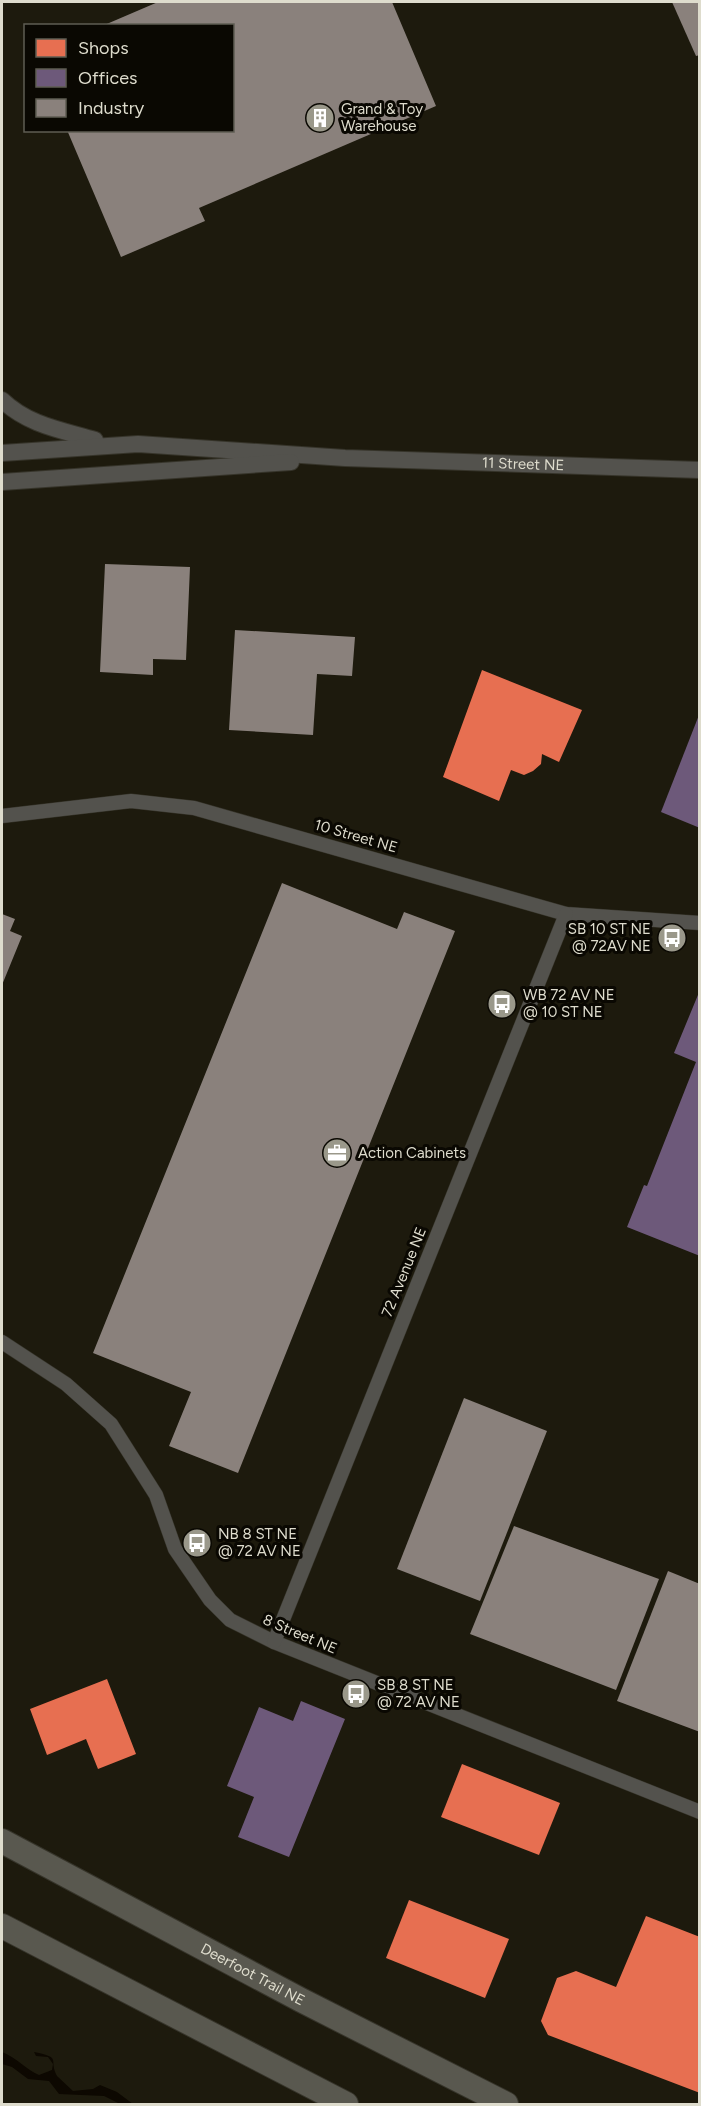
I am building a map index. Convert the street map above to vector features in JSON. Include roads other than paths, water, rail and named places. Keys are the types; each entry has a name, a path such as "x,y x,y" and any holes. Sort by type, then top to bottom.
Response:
{"highway":[{"name":"Deerfoot Trail NE","path":"2,1841 506,2104"},
{"path":"2,1926 346,2104"}],"street":[{"path":"2,400 14,412 34,423 107,444"},
{"name":"11 Street NE","path":"2,453 107,444 345,458 699,470"},
{"name":"11 Street NE","path":"2,482 345,458"},
{"name":"10 Street NE","path":"2,816 130,801 194,808 566,914 699,924"},
{"name":"72 Avenue NE","path":"274,1642 566,914"},
{"name":"8 Street NE","path":"2,1342 66,1384 111,1424 156,1495 176,1550 210,1600 230,1620 274,1642 699,1812"}],"place":[{"name":"Grand & Toy Warehouse","path":"320,118"},
{"name":"SB 10 ST NE @ 72AV NE","path":"672,938"},
{"name":"WB 72 AV NE @ 10 ST NE","path":"502,1004"},
{"name":"Action Cabinets","path":"337,1153"},
{"name":"NB 8 ST NE @ 72 AV NE","path":"197,1543"},
{"name":"SB 8 ST NE @ 72 AV NE","path":"356,1694"}]}
